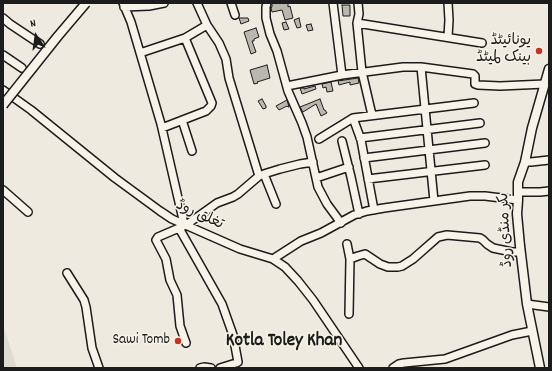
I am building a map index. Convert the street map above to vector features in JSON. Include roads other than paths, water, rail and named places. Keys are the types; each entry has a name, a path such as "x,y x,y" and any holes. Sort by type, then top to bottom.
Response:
{"main road":[{"path":"7,96 79,3"},
{"path":"3,105 86,3"},
{"name":"بکر منڈی روڈ","path":"540,368 527,304 520,252 517,214 518,182 525,162 532,128 549,69"}],"street":[{"path":"164,3 149,6 124,5 131,22 162,128 183,226 222,304 233,335 238,362 236,364 220,368"},
{"path":"197,3 207,25 219,43 226,59 229,78 262,175 276,204"},
{"path":"232,3 235,15"},
{"path":"267,3 266,18 270,34 287,86 302,123 313,162 318,187 322,197 341,223"},
{"path":"333,3 342,76"},
{"path":"358,3 359,14 357,22 362,72 372,115"},
{"path":"448,3 448,37"},
{"path":"3,18 40,44"},
{"path":"357,22 482,43"},
{"path":"140,53 185,38 207,25"},
{"path":"162,128 206,111 212,106 185,38"},
{"path":"3,55 22,68"},
{"path":"287,86 396,67 421,67 473,74 475,76 475,84 478,85 500,86 545,84"},
{"path":"421,67 434,201"},
{"name":"تغلق روڈ","path":"3,90 7,96 30,110 115,178 172,220 183,226 240,249 273,259 285,266 313,300 359,368"},
{"path":"319,139 353,118 474,103"},
{"path":"353,118 360,138 374,210"},
{"path":"182,120 192,151"},
{"path":"360,138 480,123"},
{"path":"342,141 359,214"},
{"path":"364,158 485,143"},
{"path":"525,162 549,160"},
{"path":"186,343 180,326 177,295 170,280 166,259 156,240 158,237 183,226 217,202 233,197 262,175 287,167 313,162"},
{"path":"368,180 485,165"},
{"path":"316,178 349,167"},
{"path":"3,190 28,212"},
{"path":"273,259 301,241 321,233 354,216 374,210 470,196 518,196 549,191"},
{"path":"350,259 365,254 380,264 388,267 398,267 413,259 438,237 447,236 480,238 493,248 520,252"},
{"path":"347,244 350,259 349,314"},
{"path":"67,273 84,300 92,348 99,368"},
{"path":"527,304 549,307"},
{"path":"393,368 404,363 445,359 512,335 532,331"},
{"path":"200,368 211,368"}],"place":[{"name":"یونائیٹڈ بینک لمیٹڈ","path":"539,51"},
{"name":"Sawi Tomb","path":"178,341"}],"district":[{"name":"Kotla Toley Khan","path":"284,342"}]}
